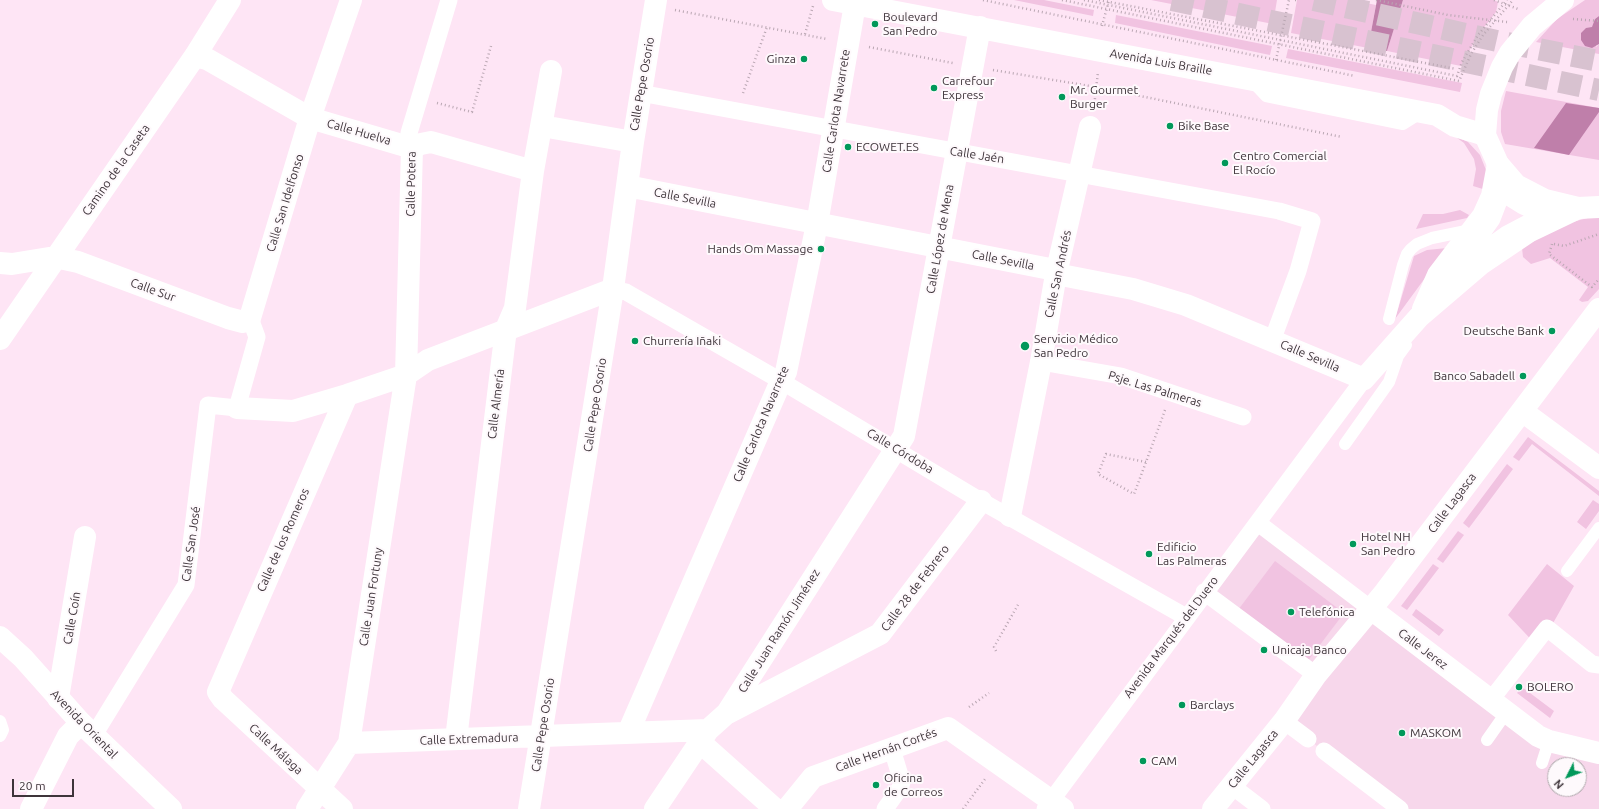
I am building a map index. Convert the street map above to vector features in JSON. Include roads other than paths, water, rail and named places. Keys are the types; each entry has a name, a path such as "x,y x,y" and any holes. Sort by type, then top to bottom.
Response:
{"street":[{"name":"Camino de la Caseta","path":"0,339 55,257 195,56 230,0"},
{"name":"Calle San Idelfonso","path":"250,318 310,118 351,0"},
{"name":"Calle Potera","path":"406,375 412,148 409,133 449,0"},
{"name":"Calle Pepe Osorio","path":"529,809 613,289 632,142 656,0"},
{"name":"Avenida Luis Braille","path":"834,0 1250,78 1422,112 1436,115 1455,126 1485,135"},
{"path":"1563,0 1532,26 1510,53 1491,94 1487,110 1485,135 1498,164 1516,185 1544,200 1588,208"},
{"name":"Calle Carlota Navarrete","path":"628,733 783,376 817,224 855,4"},
{"name":"Calle López de Mena","path":"895,448 904,436 940,248 955,152 980,27"},
{"name":"Calle Huelva","path":"195,56 207,59 310,118 412,148"},
{"name":"Calle Almería","path":"456,739 506,329 515,308 533,171 551,71"},
{"name":"Calle Jaén","path":"640,93 1279,211 1312,221 1298,271 1272,341"},
{"path":"542,126 632,142"},
{"name":"Calle San Andrés","path":"1010,516 1041,362 1056,274 1090,127"},
{"path":"412,148 431,142 533,171"},
{"name":"Avenida Marqués del Duero","path":"1419,317 1438,275 1483,216 1492,196 1498,164"},
{"name":"Calle Sevilla","path":"627,186 1050,269 1056,274 1133,289 1186,305 1364,379"},
{"path":"1502,193 1530,209 1542,213 1543,215 1516,228 1496,241 1455,271 1492,219 1502,193"},
{"name":"Avenida Marqués del Duero","path":"1053,806 1204,592 1258,523 1364,379 1419,317 1457,283 1498,251 1530,231 1588,208"},
{"path":"0,263 12,264 55,257"},
{"name":"Calle Sur","path":"55,257 78,262 228,318 243,322 250,318"},
{"path":"250,318 257,338 237,408 293,411 406,375 428,360 613,289"},
{"name":"Calle Córdoba","path":"613,289 626,292 783,376 895,448 981,500 1186,617"},
{"name":"Calle Lagasca","path":"1213,809 1284,721 1316,675 1370,609 1599,309"},
{"name":"Psje. Las Palmeras","path":"1041,362 1120,376 1243,417"},
{"name":"Calle Juan Fortuny","path":"307,809 349,743 406,375"},
{"name":"Calle de los Romeros","path":"220,684 347,395"},
{"name":"Calle San José","path":"87,729 186,585 208,405 237,408"},
{"path":"1522,411 1599,468"},
{"name":"Calle Juan Ramón Jiménez","path":"655,809 705,737 727,713 895,448"},
{"name":"Calle 28 de Febrero","path":"727,713 880,634 981,500"},
{"name":"Calle Jerez","path":"1258,523 1538,736 1549,741 1599,753"},
{"name":"Calle Coín","path":"58,698 85,537"},
{"path":"1204,592 1316,675"},
{"path":"1498,707 1547,628 1592,664 1599,665"},
{"name":"Avenida Oriental","path":"0,637 23,658 87,729 171,809"},
{"name":"Calle Málaga","path":"220,684 218,692 223,699 342,809"},
{"path":"1284,721 1308,739"},
{"name":"Calle Hernán Cortés","path":"787,809 813,777 948,728 1053,806"},
{"path":"31,809 68,736 87,729"},
{"name":"Calle Extremadura","path":"349,743 628,733 705,737"},
{"path":"705,737 775,809"},
{"path":"885,809 902,782 892,749"},
{"path":"1324,751 1400,809"},
{"path":"1232,786 1262,809"}],"lane":[{"path":"1389,319 1404,260 1411,249 1424,240 1472,230"},
{"path":"1346,444 1389,382 1398,356 1409,339 1419,317"},
{"path":"1567,571 1599,528"},
{"path":"1487,740 1498,707"},
{"path":"0,721 3,730 0,736"},
{"path":"1542,763 1549,741"}],"tunnel":[{"path":"1172,0 1599,90"},
{"path":"1314,0 1497,41 1599,61"}],"place":[{"name":"Boulevard San Pedro","path":"875,24"},
{"name":"Ginza","path":"804,59"},
{"name":"Carrefour Express","path":"934,88"},
{"name":"Mr. Gourmet Burger","path":"1062,97"},
{"name":"Bike Base","path":"1170,126"},
{"name":"ECOWET.ES","path":"848,147"},
{"name":"Centro Comercial El Rocío","path":"1225,163"},
{"name":"Hands Om Massage","path":"821,249"},
{"name":"Deutsche Bank","path":"1552,331"},
{"name":"Churrería Iñaki","path":"635,341"},
{"name":"Servicio Médico San Pedro","path":"1025,346"},
{"name":"Banco Sabadell","path":"1523,376"},
{"name":"Hotel NH San Pedro","path":"1353,544"},
{"name":"Edificio Las Palmeras","path":"1149,554"},
{"name":"Telefónica","path":"1291,612"},
{"name":"Unicaja Banco","path":"1264,650"},
{"name":"BOLERO","path":"1519,687"},
{"name":"Barclays","path":"1182,705"},
{"name":"MASKOM","path":"1402,733"},
{"name":"CAM","path":"1143,761"},
{"name":"Oficina de Correos","path":"876,785"}]}
